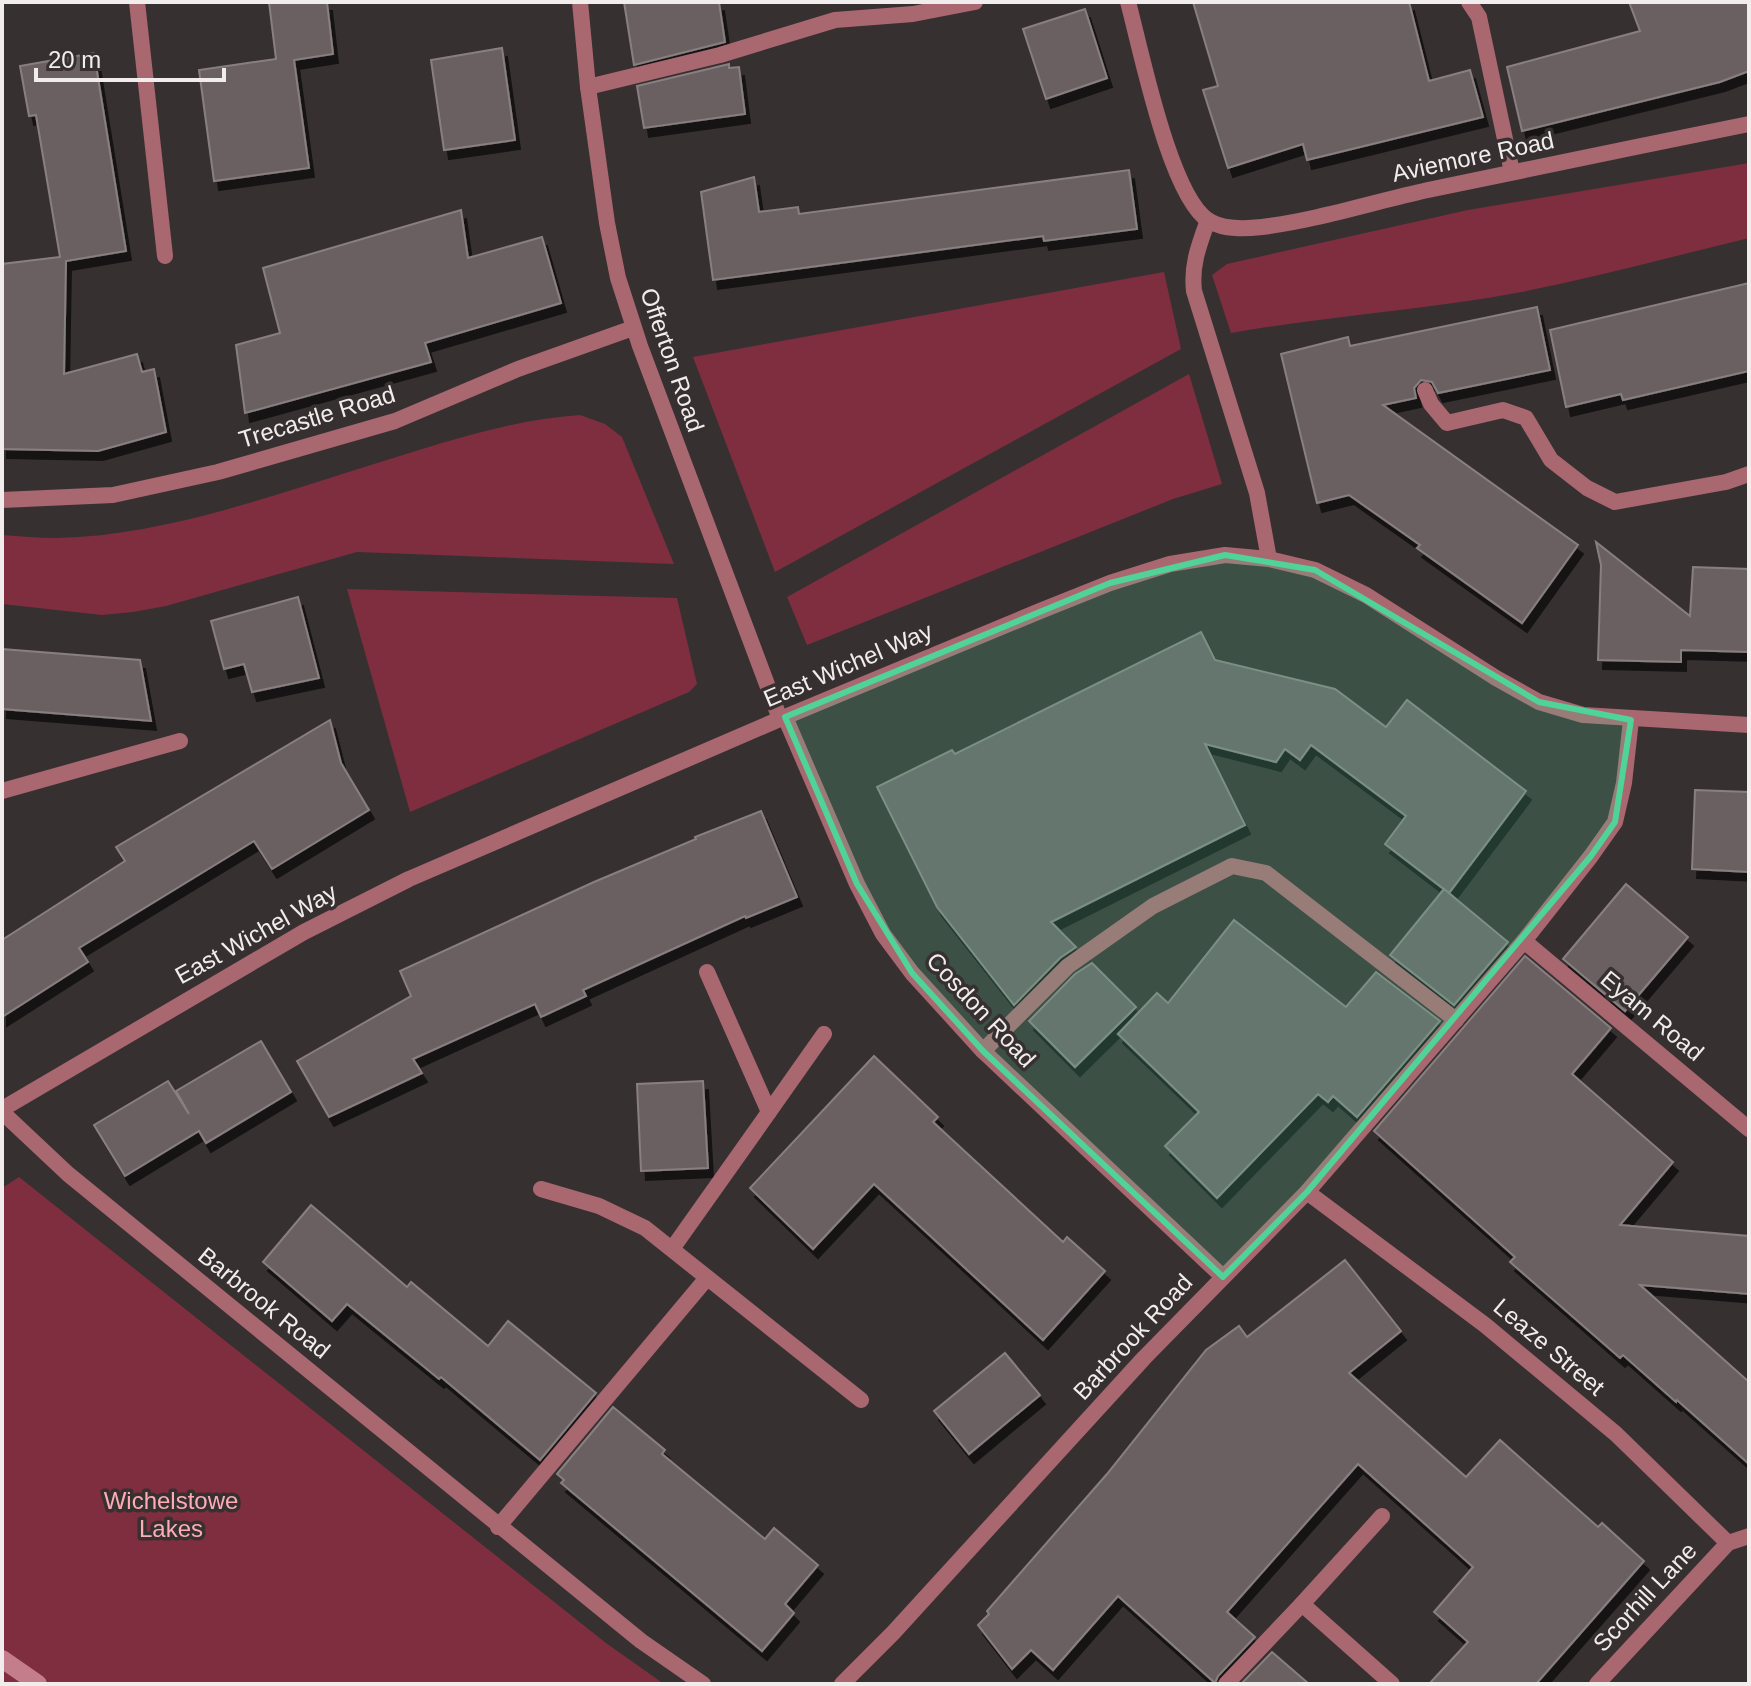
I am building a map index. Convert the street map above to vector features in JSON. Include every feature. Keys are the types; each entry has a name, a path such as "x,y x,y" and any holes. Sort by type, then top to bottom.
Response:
{"street":[{"path":"137,2 165,256"},
{"name":"Offerton Road","path":"580,2 588,87 618,278 633,328 782,718"},
{"path":"588,87 720,55 835,20 913,14 975,2"},
{"path":"1128,2 1172,167 1189,199 1208,220 1195,254 1192,274 1194,291 1257,493 1269,559"},
{"path":"1469,2 1479,17 1512,172"},
{"name":"Aviemore Road","path":"1208,220 1229,228 1261,227 1749,124"},
{"name":"Trecastle Road","path":"2,500 113,495 218,472 395,421 518,369 633,328"},
{"path":"1425,390 1431,404 1447,423 1503,410 1526,418 1551,460 1587,488 1615,502 1726,482 1749,474"},
{"name":"East Wichel Way","path":"2,1111 304,932 409,879 782,718 1110,583 1170,564 1225,555 1269,559 1315,570 1366,595 1539,702 1583,715 1749,725"},
{"name":"Cosdon Road","path":"782,718 857,884 883,934 912,973 983,1051 1223,1277"},
{"name":"Barbrook Road","path":"842,1684 893,1633 1134,1369 1307,1192 1524,941 1615,822 1624,783 1631,720"},
{"path":"2,791 180,741"},
{"path":"983,1051 1068,966 1153,906 1232,866 1266,873 1456,1020"},
{"name":"Eyam Road","path":"1524,941 1749,1129"},
{"path":"707,972 769,1112"},
{"path":"672,1249 824,1034"},
{"name":"Barbrook Road","path":"2,1111 68,1174 498,1527 641,1641 703,1684"},
{"path":"541,1189 599,1206 645,1228 861,1400"},
{"name":"Leaze Street","path":"1307,1192 1509,1345 1616,1434 1728,1543"},
{"path":"498,1527 707,1278"},
{"path":"1226,1684 1382,1516"},
{"path":"1728,1543 1749,1536"},
{"name":"Scorhill Lane","path":"1597,1684 1728,1543"},
{"path":"1302,1604 1392,1684"}],"highlighted area":[{"path":"1225,555 1315,570 1539,702 1631,720 1615,822 1591,856 1307,1192 1223,1277 983,1051 912,973 857,884 785,717 1110,583"}],"green space":[{"path":"1749,163 1749,238 1522,292 1231,333 1212,275 1227,264 1468,210"},
{"path":"1164,272 1181,349 775,572 693,357"},
{"path":"1189,374 1222,484 1173,499 807,645 787,597"},
{"path":"580,415 605,424 622,437 674,564 357,552 166,606 133,612 102,615 2,604 2,535 57,538 97,536 178,522 258,501 476,434 527,422"},
{"path":"347,589 677,598 697,684 689,692 410,812"},
{"name":"Wichelstowe Lakes","path":"19,1177 606,1643 664,1684 2,1684 2,1188"}],"building":[{"path":"269,2 327,2 333,54 294,60 309,168 214,181 199,70 276,59"},
{"path":"624,2 719,2 725,42 634,65"},
{"path":"1193,2 1409,2 1429,81 1470,70 1483,117 1307,160 1303,144 1228,168 1203,90 1218,86"},
{"path":"1629,2 1749,2 1749,71 1720,82 1522,131 1507,67 1640,31"},
{"path":"1085,9 1107,78 1046,99 1023,29"},
{"path":"502,48 515,140 444,150 431,60"},
{"path":"94,53 126,251 66,261 64,374 137,354 142,372 154,369 166,432 98,451 2,449 2,264 60,257 36,115 29,116 20,66"},
{"path":"729,64 729,68 739,67 745,114 644,128 637,86"},
{"path":"1129,170 1137,229 1044,241 1043,236 713,280 701,192 754,177 759,212 798,207 799,214"},
{"path":"461,210 468,258 542,237 561,303 425,343 431,362 245,413 236,345 280,333 263,268"},
{"path":"1749,283 1749,371 1623,400 1621,394 1566,407 1550,330"},
{"path":"1537,307 1550,370 1438,393 1432,382 1421,380 1414,388 1416,398 1383,405 1578,545 1522,623 1349,495 1317,503 1281,354 1348,337 1350,346"},
{"path":"1596,542 1690,616 1693,567 1749,569 1749,652 1681,650 1681,662 1598,660 1601,565"},
{"path":"298,597 319,678 252,692 244,664 224,669 211,621"},
{"path":"1201,632 1215,660 1335,689 1386,727 1407,700 1526,791 1449,893 1385,844 1406,816 1311,745 1300,760 1285,749 1276,762 1205,744 1245,825 1051,922 1076,947 1060,958 1014,1005 937,907 877,787 952,750 955,754"},
{"path":"2,649 140,660 151,721 2,709"},
{"path":"330,720 341,763 369,810 272,869 254,841 79,948 88,962 2,1017 2,940 125,861 116,847"},
{"path":"1695,790 1749,792 1749,872 1692,869"},
{"path":"761,811 797,897 745,916 583,990 586,996 541,1017 535,1004 413,1059 422,1073 329,1117 297,1061 411,996 400,971 695,837"},
{"path":"1626,884 1688,937 1625,1011 1563,959"},
{"path":"1444,889 1508,942 1454,1005 1390,955"},
{"path":"1234,920 1346,1007 1376,972 1440,1021 1357,1117 1333,1096 1328,1102 1318,1094 1217,1198 1165,1146 1199,1112 1118,1034 1157,993 1168,1003"},
{"path":"1525,956 1611,1028 1572,1074 1673,1162 1620,1225 1749,1236 1749,1294 1640,1285 1749,1382 1749,1464 1677,1400 1623,1355 1620,1358 1510,1262 1515,1257 1374,1131"},
{"path":"1092,963 1136,1007 1075,1067 1029,1021 1075,974"},
{"path":"261,1041 291,1092 206,1143 199,1131 125,1176 94,1125 168,1081 189,1114 176,1091"},
{"path":"874,1056 938,1117 933,1122 1063,1242 1067,1237 1105,1271 1043,1340 874,1184 813,1249 750,1188"},
{"path":"703,1081 708,1168 641,1171 637,1084"},
{"path":"311,1205 407,1287 411,1282 488,1346 508,1321 596,1393 540,1460 347,1304 332,1321 263,1262"},
{"path":"1345,1260 1401,1331 1349,1373 1466,1477 1500,1440 1598,1527 1602,1523 1644,1561 1536,1684 1429,1684 1468,1642 1434,1612 1473,1567 1358,1464 1227,1612 1255,1637 1215,1683 1118,1596 1053,1670 1031,1650 1012,1669 978,1625 989,1614 987,1611 1107,1474 1206,1350 1239,1326 1247,1337"},
{"path":"1005,1353 1040,1395 969,1454 934,1411"},
{"path":"613,1407 665,1450 662,1454 765,1539 774,1528 818,1565 785,1604 794,1613 762,1651 561,1483 564,1480 557,1474"},
{"path":"1272,1652 1309,1684 1241,1684"}],"waterway":[{"path":"2,1659 38,1684"}]}
